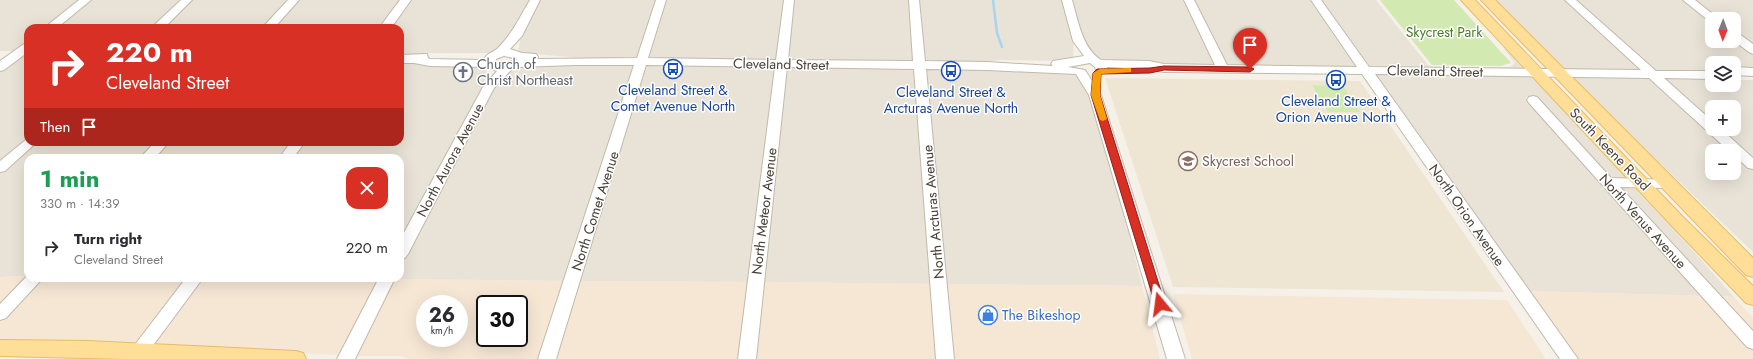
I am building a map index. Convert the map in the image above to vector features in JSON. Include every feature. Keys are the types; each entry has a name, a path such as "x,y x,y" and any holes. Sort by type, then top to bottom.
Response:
{"main road":[{"name":"South Keene Road","path":"1468,0 1641,183 1753,298"},
{"path":"1468,0 1493,17 1530,56 1559,72"},
{"name":"South Keene Road","path":"1488,0 1753,270"},
{"path":"1536,72 1548,77 1565,88 1608,133 1648,162"},
{"path":"1678,221 1727,261 1753,288"},
{"path":"1678,221 1715,270 1753,310"},
{"path":"0,348 87,349 136,355 296,359"},
{"path":"0,358 23,358 87,349"}],"street":[{"path":"55,24 86,0"},
{"path":"160,24 187,0"},
{"path":"272,24 294,0"},
{"path":"388,24 406,0"},
{"path":"404,59 414,59 422,62 474,62 493,60 516,36 535,0"},
{"name":"North Comet Avenue","path":"546,359 661,0"},
{"name":"North Meteor Avenue","path":"747,359 789,0"},
{"name":"North Arcturas Avenue","path":"914,0 945,359"},
{"path":"1066,0 1079,41 1097,67 1096,95"},
{"path":"1189,0 1223,69"},
{"name":"North Orion Avenue","path":"1316,0 1569,359"},
{"path":"1570,0 1705,123"},
{"path":"1688,0 1705,13"},
{"path":"513,60 516,36"},
{"path":"1079,41 1076,67 1096,95 1176,359"},
{"path":"1741,41 1753,50"},
{"path":"0,54 22,54"},
{"path":"0,67 22,54"},
{"name":"Cleveland Street","path":"493,60 499,68 513,60 987,66 1003,68 1076,67 1089,75 1097,67 1150,70 1164,68 1705,74"},
{"name":"North Aurora Avenue","path":"489,87 493,60"},
{"name":"North Aurora Avenue","path":"404,246 489,87 513,60"},
{"path":"1741,72 1753,72"},
{"path":"1741,77 1753,77"},
{"name":"North Venus Avenue","path":"1533,100 1753,342"},
{"path":"1720,136 1753,165"},
{"path":"0,168 25,146"},
{"path":"151,154 158,146"},
{"path":"1607,182 1668,183"},
{"path":"0,314 31,282"},
{"path":"136,355 192,282"},
{"path":"346,359 385,282"}],"shaded area":[{"path":"0,0 82,0 51,24 24,24 24,45 16,51 0,51"},
{"path":"90,0 183,0 156,24 60,24"},
{"path":"192,0 290,0 268,24 165,24"},
{"path":"299,0 402,0 383,24 277,24"},
{"path":"410,0 531,0 511,36 492,53 429,53 417,56 404,56 404,24 392,24"},
{"path":"539,0 657,0 638,59 581,58 523,53 518,51 521,36"},
{"path":"666,0 784,0 778,61 648,59"},
{"path":"793,0 910,0 915,62 787,61"},
{"path":"919,0 1062,0 1074,41 1073,58 1064,61 1001,60 986,62 925,62"},
{"path":"1071,0 1185,0 1217,66 1166,65 1100,60 1091,52 1084,41"},
{"path":"1193,0 1312,0 1359,67 1227,66"},
{"path":"1320,0 1376,0 1428,65 1434,68 1369,67"},
{"path":"1495,0 1565,0 1642,70 1562,69"},
{"path":"1574,0 1684,0 1705,16 1705,48 1741,48 1741,45 1749,50 1753,55 1753,69 1741,68 1741,56 1705,56 1705,70 1703,71 1652,71"},
{"path":"1693,0 1753,0 1753,46 1741,37 1741,12 1709,12"},
{"path":"1504,49 1506,49 1525,69 1440,68 1510,67 1515,63"},
{"path":"18,57 24,57 24,143 0,164 0,71"},
{"path":"404,62 412,62 420,65 471,65 484,66 487,68 484,87 404,237 404,154 295,154 301,146 404,146"},
{"path":"578,64 636,65 565,281 404,279 404,260 494,87 511,68 516,66"},
{"path":"646,65 777,67 750,282 578,281"},
{"path":"786,67 916,68 932,284 762,282"},
{"path":"926,68 1067,72 1077,75 1090,95 1116,180 1142,286 945,284"},
{"path":"1373,73 1531,75 1627,179 1609,178 1535,97 1525,97 1704,296 1528,291"},
{"path":"1569,76 1649,76 1705,127 1705,136 1715,136 1724,144 1705,144 1705,180 1741,180 1741,159 1753,170 1753,252"},
{"path":"1659,77 1705,78 1705,92 1741,92 1741,80 1753,80 1753,160 1741,149 1741,144 1735,144 1726,136 1741,136 1741,100 1705,100 1705,118"},
{"path":"1105,78 1360,81 1504,292 1173,287"},
{"path":"30,146 152,146 145,154 24,154 24,276 0,277 0,173"},
{"path":"163,146 290,146 284,154 156,154"},
{"path":"1616,187 1634,187 1734,297 1718,296"},
{"path":"24,276 24,282 0,307 0,277"},
{"path":"404,279 565,281 540,359 409,359 400,356 355,356 392,282 404,282"},
{"path":"578,281 750,282 740,359 553,359"},
{"path":"37,282 186,282 137,345 0,342 0,321"},
{"path":"199,282 380,282 341,355 150,346"},
{"path":"762,282 932,284 938,359 754,359"},
{"path":"945,284 1142,286 1160,359 952,359"},
{"path":"1528,291 1704,296 1753,350 1753,359 1576,359"},
{"path":"1173,294 1507,300 1546,359 1192,359"},
{"path":"1718,296 1734,297 1753,318 1753,335"}],"green space":[{"name":"Skycrest Park","path":"1380,0 1454,0 1511,63 1500,66 1432,65"},
{"path":"1312,85 1343,86 1360,112 1328,112"}],"waterway":[{"path":"993,0 997,33 1002,47"}],"slow traffic":[{"path":"1103,119 1096,95 1097,73 1100,71 1128,70"}],"place":[{"name":"Cleveland Street & Comet Avenue North","path":"673,69"},
{"name":"Cleveland Street & Arcturas Avenue North","path":"951,71"},
{"name":"Church of Christ Northeast","path":"463,72"},
{"name":"Cleveland Street & Orion Avenue North","path":"1336,80"},
{"name":"Skycrest School","path":"1188,161"},
{"name":"The Bikeshop","path":"988,315"}],"route":[{"path":"1160,304 1096,95 1097,73 1100,71 1150,70 1164,68 1250,69"}]}
